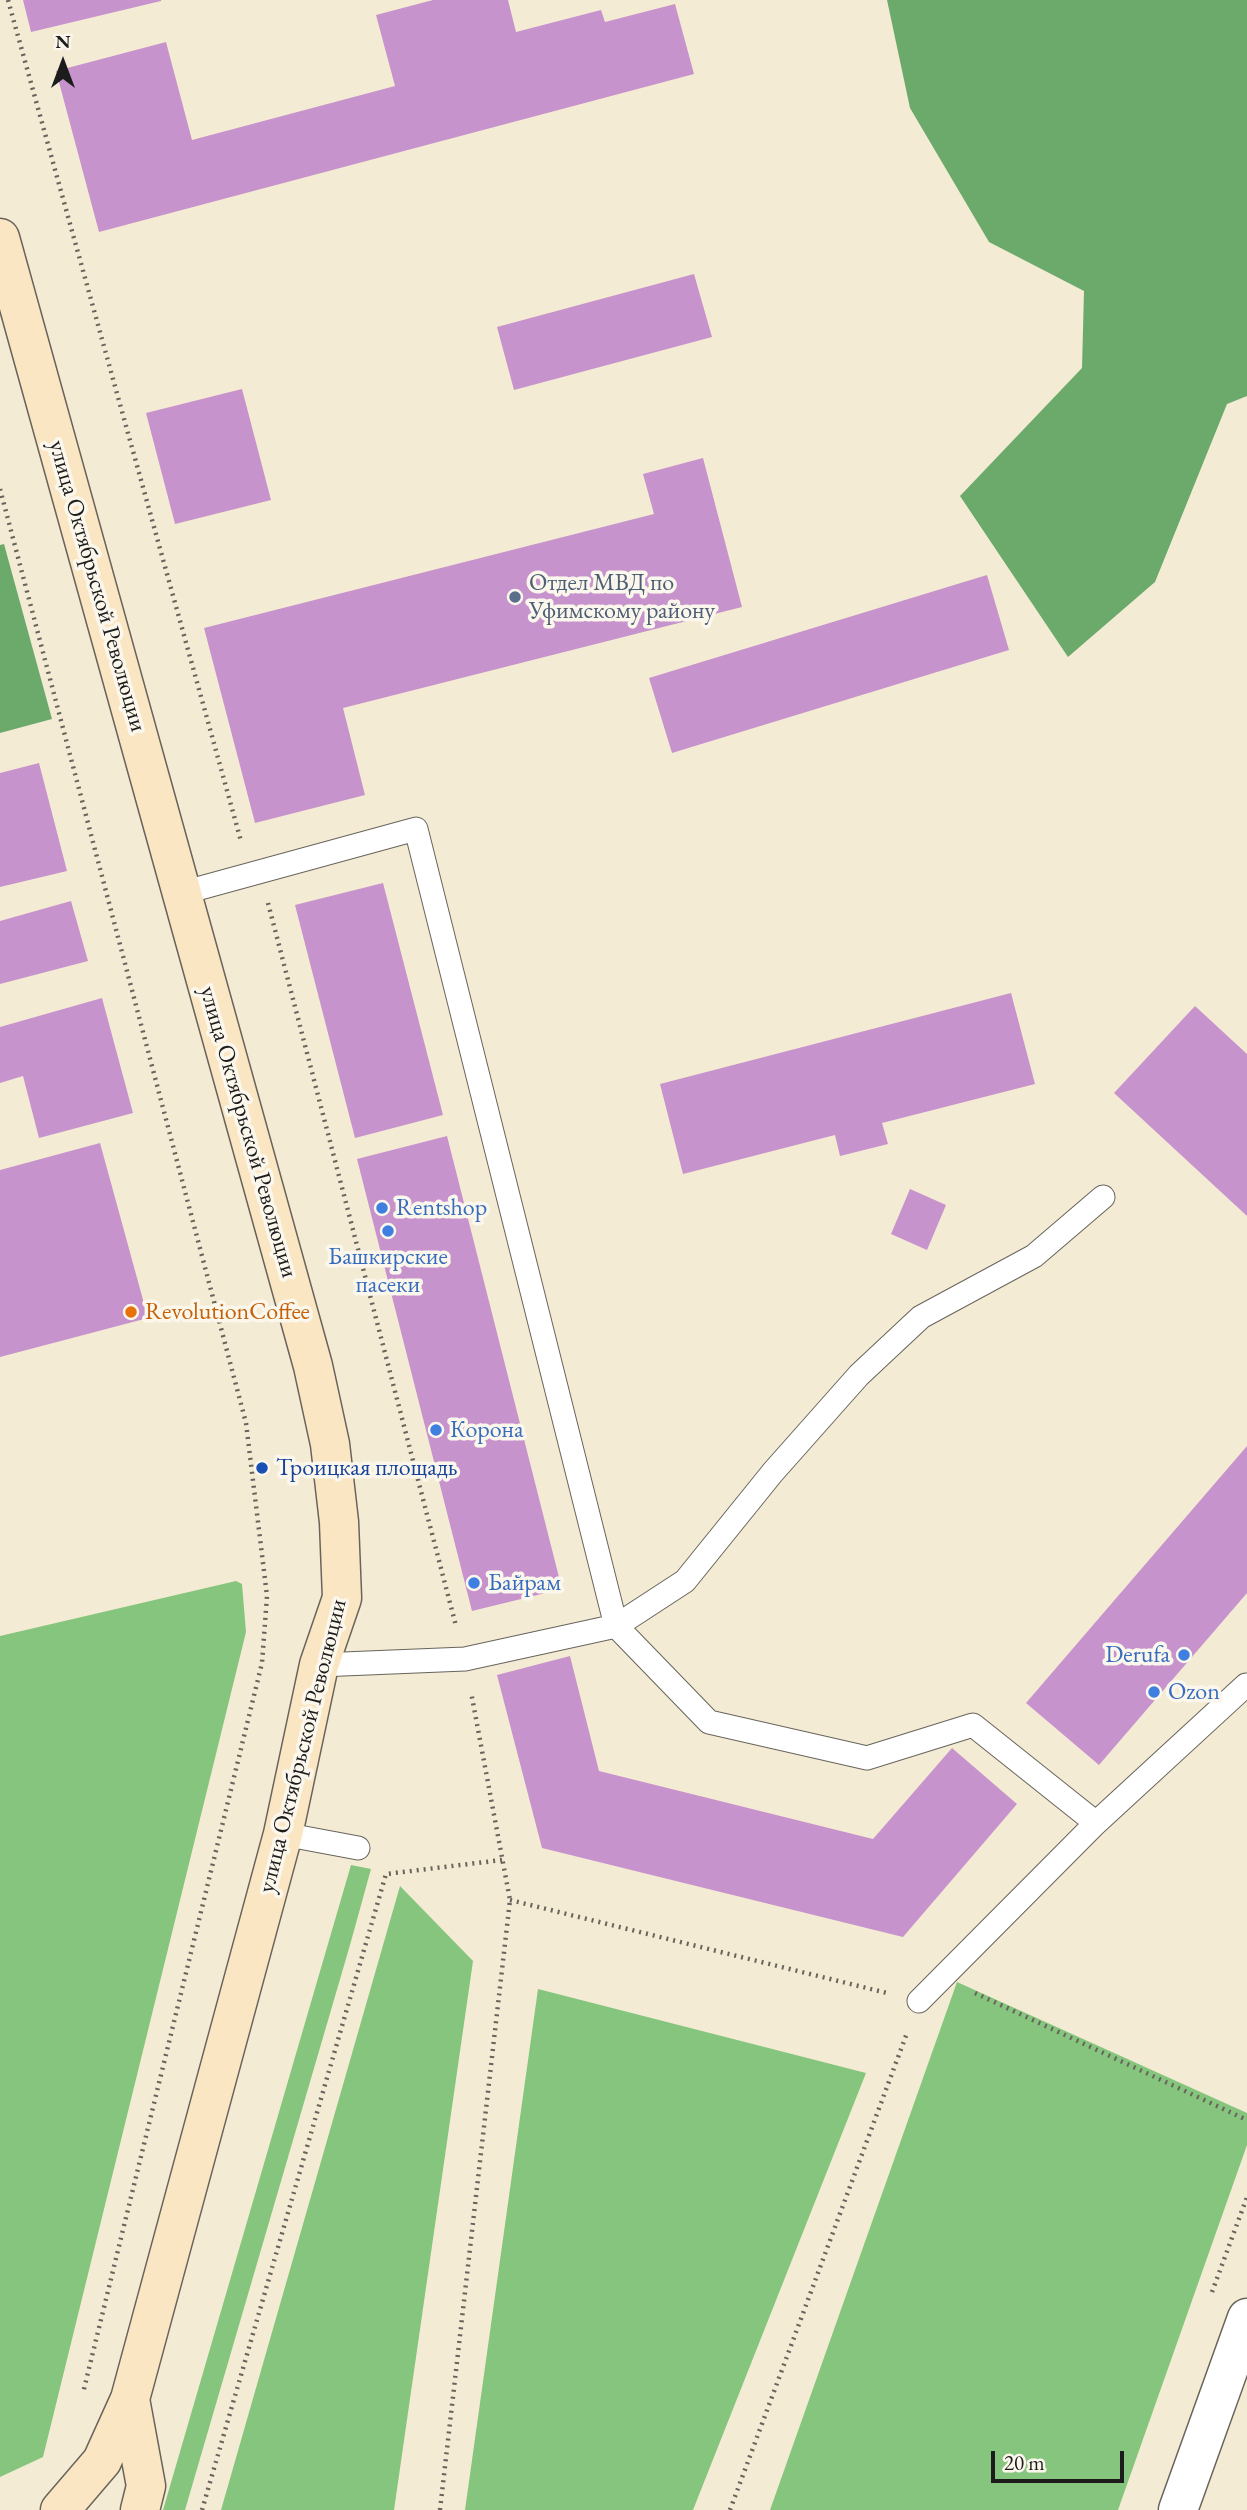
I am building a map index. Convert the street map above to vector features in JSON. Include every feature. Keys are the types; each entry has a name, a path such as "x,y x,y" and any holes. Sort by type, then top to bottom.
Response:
{"street":[{"name":"улица Октябрьской Революции","path":"0,238 313,1366 330,1444 339,1522 342,1598 320,1664 282,1834 131,2399"},
{"path":"1178,2510 1247,2318"},
{"path":"37,2510 96,2447 131,2399"},
{"path":"60,2510 102,2461 131,2399"},
{"path":"131,2399 146,2486 140,2510"}],"lane":[{"path":"182,893 416,829 616,1626 709,1722 867,1758 973,1725 1096,1822"},
{"path":"320,1664 465,1659 616,1626 685,1581 773,1472 842,1394 921,1317 1034,1256 1103,1197"},
{"path":"919,2001 1096,1822 1246,1685"},
{"path":"282,1834 358,1849"}],"path":[{"path":"8,0 239,838 260,872 465,1659 510,1900 440,2510"},
{"path":"0,489 249,1432 267,1596 262,1663 83,2396"},
{"path":"202,2510 386,1874 502,1860"},
{"path":"510,1900 919,2001 730,2510"},
{"path":"972,1992 1247,2120"}],"green space":[{"path":"887,0 1247,0 1247,396 1227,404 1155,582 1068,657 960,496 1082,368 1084,291 989,242 910,108"},
{"path":"4,544 52,719 0,733 0,545"},
{"path":"236,1581 242,1584 246,1632 43,2457 0,2477 0,1636"},
{"path":"351,1865 371,1869 350,1945 185,2510 163,2510"},
{"path":"400,1886 473,1961 394,2510 221,2510"},
{"path":"957,1982 1247,2113 1247,2145 1118,2510 770,2510"},
{"path":"538,1989 866,2073 693,2510 465,2510"}],"building":[{"path":"23,0 161,0 161,1 31,32"},
{"path":"433,0 508,0 516,32 601,10 605,22 675,4 694,74 99,232 56,71 166,42 192,140 395,86 376,15"},
{"path":"694,274 712,337 514,390 497,327"},
{"path":"242,389 271,500 175,524 146,413"},
{"path":"703,458 742,607 343,708 365,795 255,823 204,628 654,514 643,474"},
{"path":"987,575 1009,650 672,753 649,678"},
{"path":"39,763 67,871 0,887 0,773"},
{"path":"383,883 443,1115 355,1138 295,905"},
{"path":"71,901 88,961 0,984 0,921"},
{"path":"1011,993 1035,1084 882,1123 888,1144 840,1156 835,1135 683,1174 660,1084"},
{"path":"102,998 133,1113 39,1138 23,1076 0,1083 0,1027"},
{"path":"1195,1006 1247,1054 1247,1216 1114,1093"},
{"path":"447,1136 562,1589 472,1611 357,1159"},
{"path":"100,1143 148,1318 0,1357 0,1170"},
{"path":"910,1189 946,1205 927,1250 891,1234"},
{"path":"1247,1446 1247,1593 1099,1765 1026,1703"},
{"path":"570,1656 599,1771 873,1839 952,1748 1017,1804 903,1937 542,1848 497,1675"}],"place":[{"name":"Отдел МВД по Уфимскому району","path":"515,597"},
{"name":"Rentshop","path":"382,1208"},
{"name":"Башкирские пасеки","path":"388,1231"},
{"name":"RevolutionCoffee","path":"131,1312"},
{"name":"Корона","path":"436,1430"},
{"name":"Троицкая площадь","path":"262,1468"},
{"name":"Байрам","path":"474,1583"},
{"name":"Derufa","path":"1184,1655"},
{"name":"Ozon","path":"1154,1692"}]}
